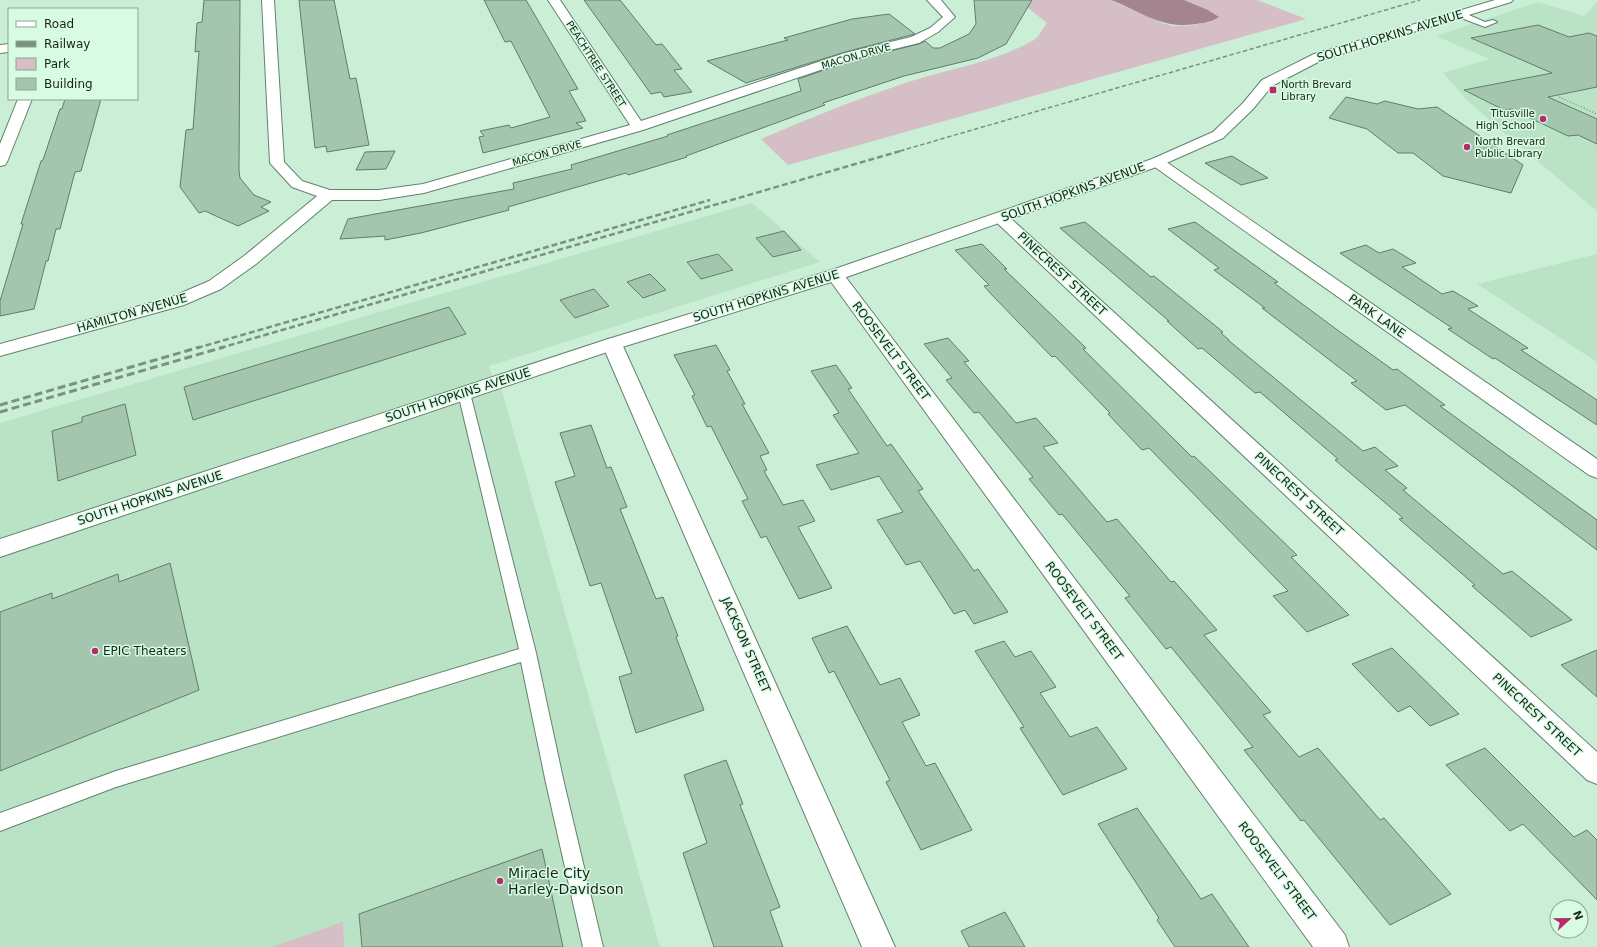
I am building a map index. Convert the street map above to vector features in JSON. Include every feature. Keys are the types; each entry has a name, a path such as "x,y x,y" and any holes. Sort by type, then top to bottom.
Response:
{"street":[{"name":"MACON DRIVE","path":"268,0 276,163 297,184 328,195 379,195 424,188 638,127 849,56 915,40 934,30 949,17 936,1 933,0"},
{"name":"PEACHTREE STREET","path":"554,0 638,127"},
{"name":"SOUTH HOPKINS AVENUE","path":"0,548 612,344 834,275 1001,218 1157,162 1218,135 1248,106 1267,83 1318,56 1507,0"},
{"path":"0,162 25,100"},
{"name":"PARK LANE","path":"1157,162 1597,470"},
{"name":"HAMILTON AVENUE","path":"0,350 178,301 215,285 250,260 328,195"},
{"name":"PINECREST STREET","path":"1001,218 1597,771"},
{"name":"ROOSEVELT STREET","path":"834,275 1333,947"},
{"name":"JACKSON STREET","path":"612,344 879,947"}],"lane":[{"path":"1458,14 1485,25 1493,22"},
{"path":"464,393 528,653 555,783 593,947"},
{"path":"0,822 116,779 528,653"}],"path":[{"path":"1559,97 1597,114"}],"shaded area":[{"path":"1111,0 1184,0 1208,10 1219,17 1202,23 1184,25 1173,24 1162,22"},
{"name":"Titusville High School","path":"1538,2 1584,16 1597,2 1597,210 1511,139 1466,99 1443,73 1489,59 1436,36"},
{"path":"752,203 820,262 489,366 492,376 0,539 0,423"},
{"path":"1597,254 1597,362 1477,284"},
{"path":"501,388 660,947 0,947 0,557"}],"green space":[{"path":"1016,0 1111,0 1162,23 1173,26 1187,26 1211,22 1214,14 1184,0 1257,0 1306,19 788,165 761,139 864,97 928,76 995,57 1021,47 1036,39 1047,23"},
{"path":"343,922 344,947 272,947"}],"building":[{"path":"204,0 240,0 240,178 254,195 271,202 261,207 269,211 238,226 205,211 199,213 180,187 186,130 193,129 199,51 195,52 197,23 202,22"},
{"path":"299,0 334,0 350,79 356,78 369,145 327,152 326,146 315,148"},
{"path":"484,0 526,0 578,89 569,91 586,121 576,123 583,128 483,153 479,137 484,136 480,131 509,125 511,128 550,117 511,41 505,42"},
{"path":"584,0 620,0 656,45 662,44 682,69 674,70 692,92 664,97 661,92 651,94"},
{"path":"974,0 1032,0 1006,44 978,58 904,76 823,103 825,105 686,156 687,157 628,175 626,173 508,207 509,210 421,233 385,240 385,236 340,239 348,219 514,189 513,183 572,169 571,165 668,136 667,135 801,91 798,79 853,60 919,44 925,41 933,48 940,48 969,34 976,24"},
{"path":"889,14 915,34 845,52 746,83 707,61 788,40 784,38 852,19"},
{"path":"1538,25 1569,37 1589,33 1597,36 1597,87 1548,97 1597,119 1597,144 1578,135 1568,136 1511,109 1504,110 1464,90 1552,73 1471,38"},
{"name":"North Brevard Public Library","path":"1346,97 1377,104 1385,101 1418,109 1437,107 1523,165 1511,193 1443,176 1413,153 1398,153 1367,129 1329,118"},
{"path":"65,100 101,100 81,171 75,172 60,229 56,229 34,309 0,316 0,301 23,224 21,224 41,161 43,160 60,109 62,109"},
{"path":"395,151 386,169 356,170 365,152"},
{"path":"1232,156 1268,178 1241,185 1205,163"},
{"path":"1085,222 1151,277 1154,276 1223,332 1221,333 1228,340 1363,451 1375,447 1398,466 1385,470 1407,488 1403,490 1503,574 1512,571 1572,620 1531,637 1472,586 1475,585 1399,519 1403,518 1335,460 1338,459 1260,392 1255,393 1202,348 1198,349 1167,321 1169,321 1060,228"},
{"path":"1195,222 1278,282 1274,283 1336,329 1393,370 1397,369 1445,405 1440,406 1597,520 1597,550 1405,405 1386,410 1351,383 1357,381 1262,308 1265,308 1214,270 1219,268 1168,229"},
{"path":"784,231 801,250 773,257 756,238"},
{"path":"982,244 1007,269 1004,269 1086,348 1083,349 1192,457 1194,456 1297,555 1291,557 1349,615 1307,632 1273,596 1288,591 1149,448 1142,450 1108,414 1110,413 1055,356 1052,357 991,294 984,286 989,285 955,250"},
{"path":"1366,245 1379,253 1393,249 1416,263 1402,267 1442,294 1453,291 1478,306 1468,309 1528,348 1521,350 1597,400 1597,425 1448,329 1452,328 1340,253"},
{"path":"718,254 733,270 701,279 687,262"},
{"path":"650,274 666,290 643,298 627,282"},
{"path":"594,289 609,306 575,318 560,300"},
{"path":"449,307 466,334 193,420 184,387"},
{"path":"948,338 969,361 964,362 1016,423 1036,418 1058,443 1043,447 1107,522 1117,519 1171,582 1174,581 1217,630 1204,635 1271,712 1263,715 1299,757 1318,748 1380,820 1384,818 1451,894 1390,925 1304,820 1301,821 1244,750 1253,747 1171,647 1166,649 1125,598 1130,596 1062,514 1059,515 1029,479 1033,477 979,412 974,413 946,380 952,378 924,344"},
{"path":"716,345 730,370 727,371 745,404 742,404 769,453 760,456 767,470 764,471 783,505 803,500 815,521 798,527 832,588 799,599 766,536 761,538 742,501 748,499 711,426 707,427 692,396 695,395 674,355"},
{"path":"836,365 852,388 848,389 887,446 891,444 923,489 918,491 974,571 978,569 1008,612 974,624 965,610 954,614 920,561 906,565 877,520 903,512 879,476 831,490 816,465 859,453 833,415 839,413 811,371"},
{"path":"125,404 136,455 58,481 52,431 82,422 82,417"},
{"path":"591,425 607,468 611,467 627,507 620,509 656,599 663,597 678,636 676,637 704,710 636,733 619,677 632,673 601,583 590,586 555,482 575,476 560,433"},
{"name":"EPIC Theaters","path":"170,563 199,690 0,771 0,612 52,593 52,599 118,574 119,582"},
{"path":"847,626 880,685 900,678 920,715 902,722 926,766 935,763 972,830 921,850 886,782 890,780 834,671 829,673 812,638"},
{"path":"1004,641 1015,657 1031,651 1056,687 1040,693 1070,737 1097,727 1127,769 1063,795 1020,728 1024,727 975,651"},
{"path":"1392,648 1459,714 1430,726 1410,706 1398,712 1352,664"},
{"path":"1597,650 1597,697 1561,665"},
{"path":"1485,748 1574,837 1587,830 1597,840 1597,900 1523,824 1510,831 1446,765"},
{"path":"726,760 743,804 740,805 780,907 770,911 783,947 714,947 683,853 707,843 684,775"},
{"path":"1137,808 1201,899 1212,894 1249,947 1175,947 1157,920 1159,918 1098,824"},
{"name":"Miracle City Harley-Davidson","path":"542,849 563,947 362,947 359,914"},
{"path":"1005,912 1025,947 969,947 961,931"}],"railway":[{"path":"900,151 1420,0"},
{"path":"220,348 904,150"},
{"path":"197,348 710,200"},
{"path":"0,405 200,347"},
{"path":"0,412 224,347"}],"place":[{"name":"North Brevard Library","path":"1273,90"},
{"name":"Titusville High School","path":"1543,119"},
{"name":"North Brevard Public Library","path":"1467,147"},
{"name":"EPIC Theaters","path":"95,651"},
{"name":"Miracle City Harley-Davidson","path":"500,881"}]}
